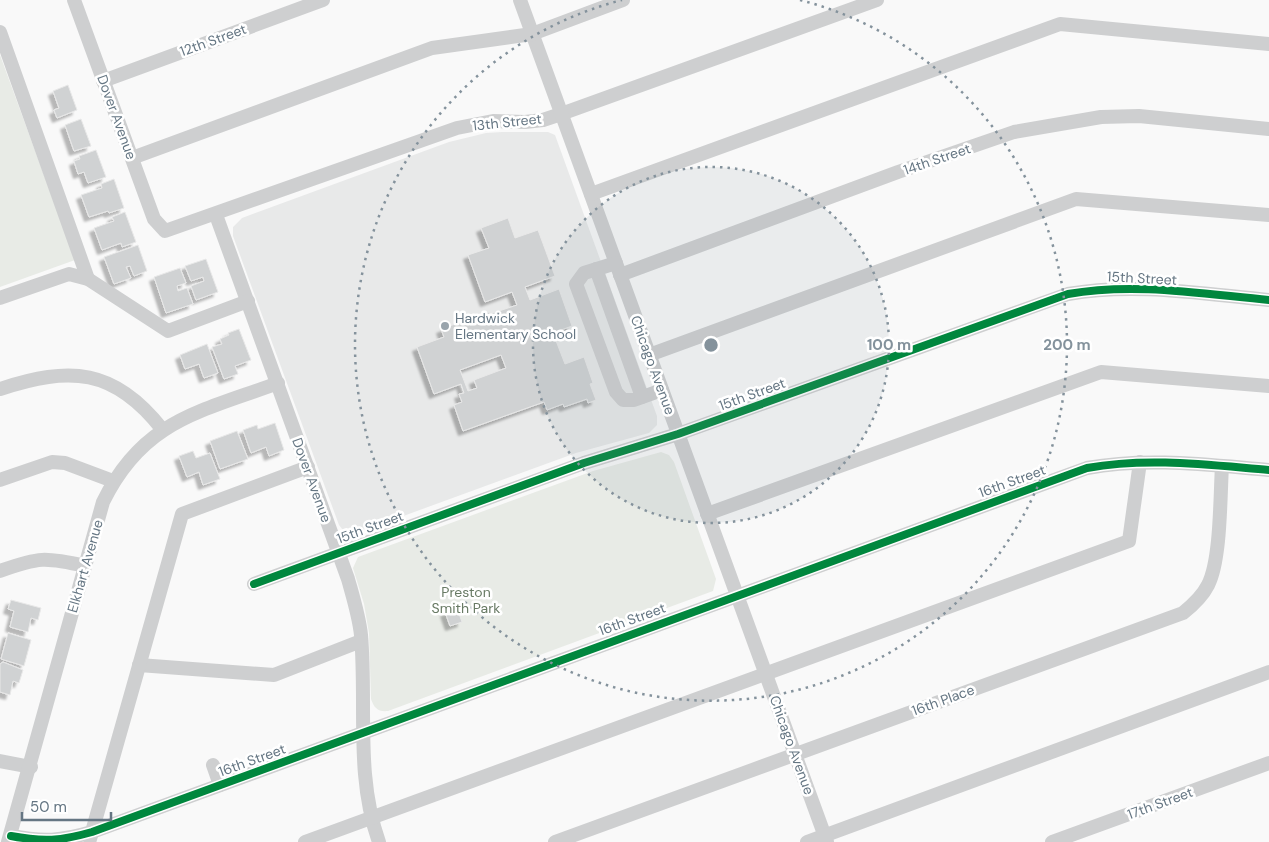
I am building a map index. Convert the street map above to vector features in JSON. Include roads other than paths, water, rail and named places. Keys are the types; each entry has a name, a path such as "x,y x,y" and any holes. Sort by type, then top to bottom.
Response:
{"street":[{"name":"12th Street","path":"103,81 322,0"},
{"name":"Chicago Avenue","path":"520,0 826,839"},
{"path":"132,158 432,48 532,34 623,0"},
{"name":"13th Street","path":"165,231 216,215 457,128 492,121 525,122 543,120 877,0"},
{"name":"Dover Avenue","path":"79,1 103,81 154,219 165,231"},
{"path":"591,194 1060,24 1269,44"},
{"path":"0,32 88,279"},
{"name":"14th Street","path":"642,397 623,400 616,392 576,284 584,274 596,269 618,269 1014,132 1101,117 1139,116 1269,129"},
{"path":"649,355 1076,199 1269,215"},
{"name":"Dover Avenue","path":"216,215 278,383 356,606 361,641 365,786 372,818 380,842"},
{"path":"596,269 642,397 662,390"},
{"path":"0,298 69,274 88,279 168,331 248,301"},
{"name":"15th Street","path":"254,584 584,463 678,434 1068,294 1098,289 1134,289 1269,300"},
{"path":"708,514 1102,372 1269,386"},
{"path":"0,389 34,377 52,374 77,375 110,384 129,395 147,411 162,429"},
{"name":"Elkhart Avenue","path":"10,839 103,502 113,481 146,442 162,429 179,420 278,383"},
{"path":"0,480 52,462 66,463 113,481"},
{"name":"16th Street","path":"10,839 39,841 91,837 220,785 737,594 1087,468 1118,462 1140,462 1269,470"},
{"path":"305,842 766,675 1129,540 1140,462"},
{"name":"16th Place","path":"555,842 795,753 1183,614 1197,602 1208,585 1215,567 1222,466"},
{"path":"91,837 182,514 308,467"},
{"path":"0,571 32,559 53,559 85,566"},
{"path":"139,665 274,674 361,641"},
{"path":"807,842 826,839 1269,672"},
{"path":"0,761 31,767"},
{"name":"17th Street","path":"1052,842 1269,764"},
{"path":"213,765 220,785"}],"place":[{"name":"Hardwick Elementary School","path":"445,326"}],"park label":[{"name":"Preston Smith Park","path":"466,600"}]}
